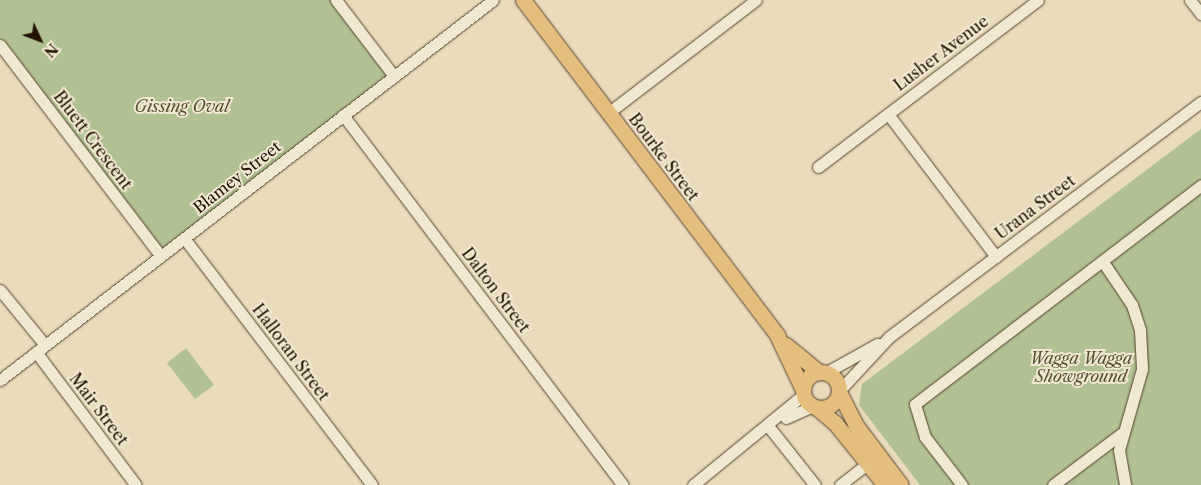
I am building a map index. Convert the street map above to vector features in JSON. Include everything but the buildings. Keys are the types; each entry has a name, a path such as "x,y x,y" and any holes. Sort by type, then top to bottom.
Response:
{"main road":[{"name":"Bourke Street","path":"523,0 776,335 809,400 868,463 885,485"},
{"name":"Bourke Street","path":"776,335 822,372"},
{"path":"839,392 829,406 809,400 807,378 822,372 837,382 839,392 855,424 901,485"}],"street":[{"path":"336,0 394,76"},
{"name":"Blamey Street","path":"0,380 493,0"},
{"name":"Lusher Avenue","path":"818,167 1038,0"},
{"path":"1190,0 1201,14"},
{"path":"608,113 749,2"},
{"name":"Bluett Crescent","path":"0,44 161,256"},
{"name":"Urana Street","path":"822,372 889,337 1201,102"},
{"name":"Lusher Avenue","path":"888,114 996,257"},
{"name":"Dalton Street","path":"343,116 624,485"},
{"path":"962,485 926,437 915,404 1103,262 1201,185"},
{"name":"Halloran Street","path":"184,238 372,485"},
{"path":"1103,262 1132,305 1140,330 1142,369 1121,434 1125,485"},
{"name":"Mair Street","path":"0,290 136,485"},
{"name":"Urana Street","path":"839,392 889,337"},
{"path":"693,485 769,427 809,400"},
{"path":"769,427 815,485"},
{"path":"1053,485 1121,434"},
{"path":"840,485 868,463"}],"green space":[{"name":"Gissing Oval","path":"0,0 336,0 394,76 161,256 0,45"},
{"name":"Wagga Wagga Showground","path":"1201,129 1201,485 920,485 859,405 862,384"},
{"path":"186,348 214,385 195,399 167,363"}]}
